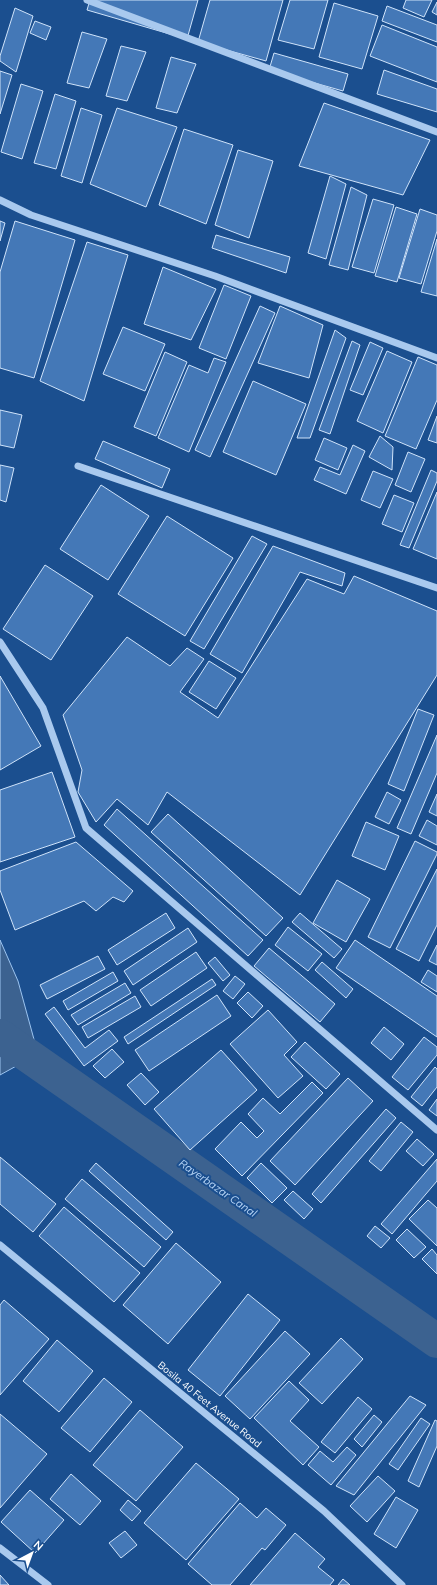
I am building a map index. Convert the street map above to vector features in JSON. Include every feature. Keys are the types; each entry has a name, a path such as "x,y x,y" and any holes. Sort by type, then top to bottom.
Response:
{"street":[{"path":"87,0 437,132"},
{"path":"0,200 31,215 215,276 437,358"},
{"path":"78,466 437,588"},
{"path":"0,642 43,708 86,828 437,1130"},
{"name":"Bosila 40 Feet Avenue Road","path":"0,1245 324,1511 402,1585"},
{"path":"0,1548 48,1585"}],"water":[{"path":"0,940 18,981 38,1054 0,1075"}],"building":[{"path":"90,0 198,0 187,39 87,10"},
{"path":"210,0 283,0 266,61 198,42"},
{"path":"290,0 328,0 314,49 278,40"},
{"path":"406,0 432,0 424,17 403,8"},
{"path":"437,2 437,15 432,12"},
{"path":"334,3 378,16 362,69 319,57"},
{"path":"387,6 437,25 437,42 382,21"},
{"path":"15,8 33,16 16,72 0,61 0,56"},
{"path":"35,21 51,27 46,40 30,33"},
{"path":"382,25 437,47 437,82 370,56"},
{"path":"82,32 107,39 89,88 67,83"},
{"path":"121,46 146,52 127,101 106,96"},
{"path":"274,53 348,74 343,91 269,70"},
{"path":"171,57 196,64 177,113 156,108"},
{"path":"384,70 437,89 437,112 377,94"},
{"path":"0,71 12,75 0,114"},
{"path":"21,84 43,91 22,159 1,152"},
{"path":"55,94 76,101 56,169 34,163"},
{"path":"324,103 430,140 403,195 299,166"},
{"path":"81,108 102,115 82,183 61,176"},
{"path":"117,108 177,127 146,207 90,184"},
{"path":"184,129 233,145 206,224 159,205"},
{"path":"238,150 273,161 249,238 215,225"},
{"path":"330,176 346,184 326,259 308,253"},
{"path":"351,187 367,195 348,270 329,265"},
{"path":"373,199 394,205 374,273 352,267"},
{"path":"396,207 417,214 397,282 375,276"},
{"path":"420,209 437,215 437,231 421,284 399,278"},
{"path":"0,221 5,223 0,241"},
{"path":"15,221 75,240 34,378 0,368 0,272"},
{"path":"216,235 290,257 286,273 212,248"},
{"path":"437,239 437,296 421,292"},
{"path":"87,242 128,255 84,401 40,381"},
{"path":"163,267 216,289 191,340 144,324"},
{"path":"224,285 251,296 226,359 199,348"},
{"path":"260,306 275,313 210,457 195,450"},
{"path":"280,306 323,325 309,378 258,363"},
{"path":"123,327 165,344 145,391 103,374"},
{"path":"335,330 346,338 310,438 297,438"},
{"path":"352,341 360,345 330,434 319,430"},
{"path":"370,342 383,348 363,395 350,390"},
{"path":"387,351 412,362 383,433 357,421"},
{"path":"165,352 187,362 156,436 134,427"},
{"path":"418,357 437,365 437,400 416,449 385,436"},
{"path":"214,358 226,362 189,452 158,438 189,365 208,373"},
{"path":"253,381 306,404 276,475 223,452"},
{"path":"0,410 22,415 14,448 0,445"},
{"path":"437,416 437,443 428,440"},
{"path":"380,436 393,447 392,470 369,457"},
{"path":"324,438 347,448 338,470 315,460"},
{"path":"103,441 170,469 162,488 95,459"},
{"path":"353,445 365,451 346,494 314,480 320,467 340,475"},
{"path":"408,452 425,459 411,492 395,485"},
{"path":"0,465 14,468 6,502 0,500"},
{"path":"431,470 437,473 437,481 409,548 400,545"},
{"path":"373,471 393,479 380,508 361,500"},
{"path":"101,485 149,516 108,580 60,549"},
{"path":"437,492 437,559 413,549"},
{"path":"394,495 414,503 402,532 382,524"},
{"path":"167,516 233,558 185,636 118,594"},
{"path":"252,536 267,544 204,649 190,641"},
{"path":"273,546 345,573 342,586 300,572 242,673 210,654"},
{"path":"45,565 93,596 51,660 3,629"},
{"path":"354,576 437,611 437,675 300,895 167,792 148,825 117,799 96,822 78,792 82,770 63,715 127,637 170,666 187,648 204,659 180,692 218,718 307,579 344,594"},
{"path":"209,661 236,678 216,709 189,692"},
{"path":"0,676 41,746 0,770"},
{"path":"418,709 434,715 404,791 388,784"},
{"path":"437,735 437,773 411,834 397,828"},
{"path":"52,772 75,837 0,862 0,790"},
{"path":"387,792 401,800 389,824 375,817"},
{"path":"437,794 437,816 429,812"},
{"path":"117,809 263,940 248,956 104,825"},
{"path":"168,814 283,918 266,936 151,832"},
{"path":"427,820 437,826 437,845 419,836"},
{"path":"366,822 399,836 385,870 352,856"},
{"path":"415,841 437,852 437,854 390,948 368,937"},
{"path":"76,842 133,891 124,902 113,897 96,911 84,901 15,930 0,890 0,871"},
{"path":"437,869 437,925 419,961 396,949"},
{"path":"337,880 370,899 346,942 313,923"},
{"path":"166,913 175,928 117,965 108,950"},
{"path":"300,913 342,949 334,958 292,922"},
{"path":"288,927 322,954 308,971 275,945"},
{"path":"188,928 197,942 133,985 124,971"},
{"path":"355,940 437,996 437,1037 336,968"},
{"path":"437,945 437,965 429,961"},
{"path":"269,948 335,1004 320,1022 254,966"},
{"path":"196,952 207,968 151,1006 140,990"},
{"path":"98,956 105,969 47,999 40,985"},
{"path":"215,957 230,975 223,981 208,963"},
{"path":"322,962 353,989 346,998 315,970"},
{"path":"428,970 437,976 437,992 421,982"},
{"path":"113,972 118,981 68,1010 63,1001"},
{"path":"235,976 245,984 233,999 223,991"},
{"path":"212,979 216,985 128,1044 124,1037"},
{"path":"125,983 131,993 78,1025 71,1015"},
{"path":"248,992 263,1006 252,1018 237,1003"},
{"path":"217,995 231,1016 149,1071 135,1050"},
{"path":"135,996 141,1007 88,1038 82,1027"},
{"path":"54,1007 85,1048 109,1030 118,1041 84,1066 45,1014"},
{"path":"268,1010 297,1042 284,1055 303,1076 278,1098 230,1044"},
{"path":"384,1027 404,1044 391,1060 371,1043"},
{"path":"424,1037 437,1047 437,1055 408,1090 392,1077"},
{"path":"305,1042 340,1074 326,1089 291,1057"},
{"path":"112,1049 124,1062 105,1078 93,1066"},
{"path":"221,1050 257,1090 190,1150 154,1109"},
{"path":"435,1067 437,1069 437,1087 422,1106 411,1097"},
{"path":"141,1073 159,1092 145,1105 127,1085"},
{"path":"348,1078 373,1101 295,1185 270,1161"},
{"path":"312,1082 323,1093 242,1176 215,1149 241,1122 257,1138 264,1131 248,1114 263,1098 280,1114"},
{"path":"437,1099 437,1116 429,1110"},
{"path":"386,1109 396,1118 321,1203 312,1194"},
{"path":"401,1122 413,1132 381,1171 369,1161"},
{"path":"417,1139 434,1154 423,1166 406,1151"},
{"path":"0,1157 56,1204 33,1232 0,1204"},
{"path":"437,1159 437,1181 392,1234 381,1224"},
{"path":"96,1163 173,1232 166,1240 89,1171"},
{"path":"261,1163 287,1188 272,1203 247,1178"},
{"path":"82,1179 161,1247 144,1267 65,1199"},
{"path":"293,1191 313,1209 304,1219 284,1200"},
{"path":"428,1200 437,1208 437,1246 409,1219"},
{"path":"64,1207 140,1273 114,1302 39,1236"},
{"path":"375,1226 390,1238 381,1248 367,1236"},
{"path":"407,1229 426,1247 414,1258 396,1240"},
{"path":"176,1243 221,1282 168,1344 123,1305"},
{"path":"432,1249 437,1255 437,1274 422,1259"},
{"path":"248,1294 280,1320 220,1396 188,1370"},
{"path":"4,1300 49,1339 0,1395 0,1305"},
{"path":"285,1331 310,1354 250,1419 225,1396"},
{"path":"341,1338 363,1359 322,1404 299,1383"},
{"path":"57,1340 93,1371 59,1412 23,1381"},
{"path":"104,1378 132,1402 90,1452 61,1428"},
{"path":"289,1381 309,1400 290,1421 319,1447 303,1465 254,1418"},
{"path":"410,1396 426,1405 354,1495 336,1486"},
{"path":"358,1397 372,1409 335,1453 321,1442"},
{"path":"140,1410 183,1447 136,1501 93,1465"},
{"path":"0,1414 47,1454 0,1508"},
{"path":"374,1415 382,1422 362,1447 354,1439"},
{"path":"421,1418 430,1424 398,1470 389,1464"},
{"path":"435,1420 437,1421 437,1446 419,1487 408,1481"},
{"path":"347,1447 356,1455 331,1485 308,1465 320,1451 333,1462"},
{"path":"196,1463 239,1499 186,1560 144,1523"},
{"path":"71,1474 101,1501 80,1525 50,1499"},
{"path":"378,1476 395,1491 367,1522 350,1506"},
{"path":"30,1490 64,1520 35,1553 1,1522"},
{"path":"396,1497 418,1510 396,1548 374,1534"},
{"path":"128,1500 141,1511 132,1521 120,1510"},
{"path":"240,1503 257,1518 266,1508 286,1525 265,1550 262,1548 230,1585 212,1585 188,1564"},
{"path":"125,1531 137,1545 121,1558 109,1543"},
{"path":"295,1533 325,1559 318,1567 334,1580 330,1585 250,1585"},
{"path":"0,1575 9,1585 0,1585"},
{"path":"343,1579 350,1585 338,1585"}],"waterway":[{"name":"Rayerbazar Canal","path":"0,1036 437,1341"}]}
